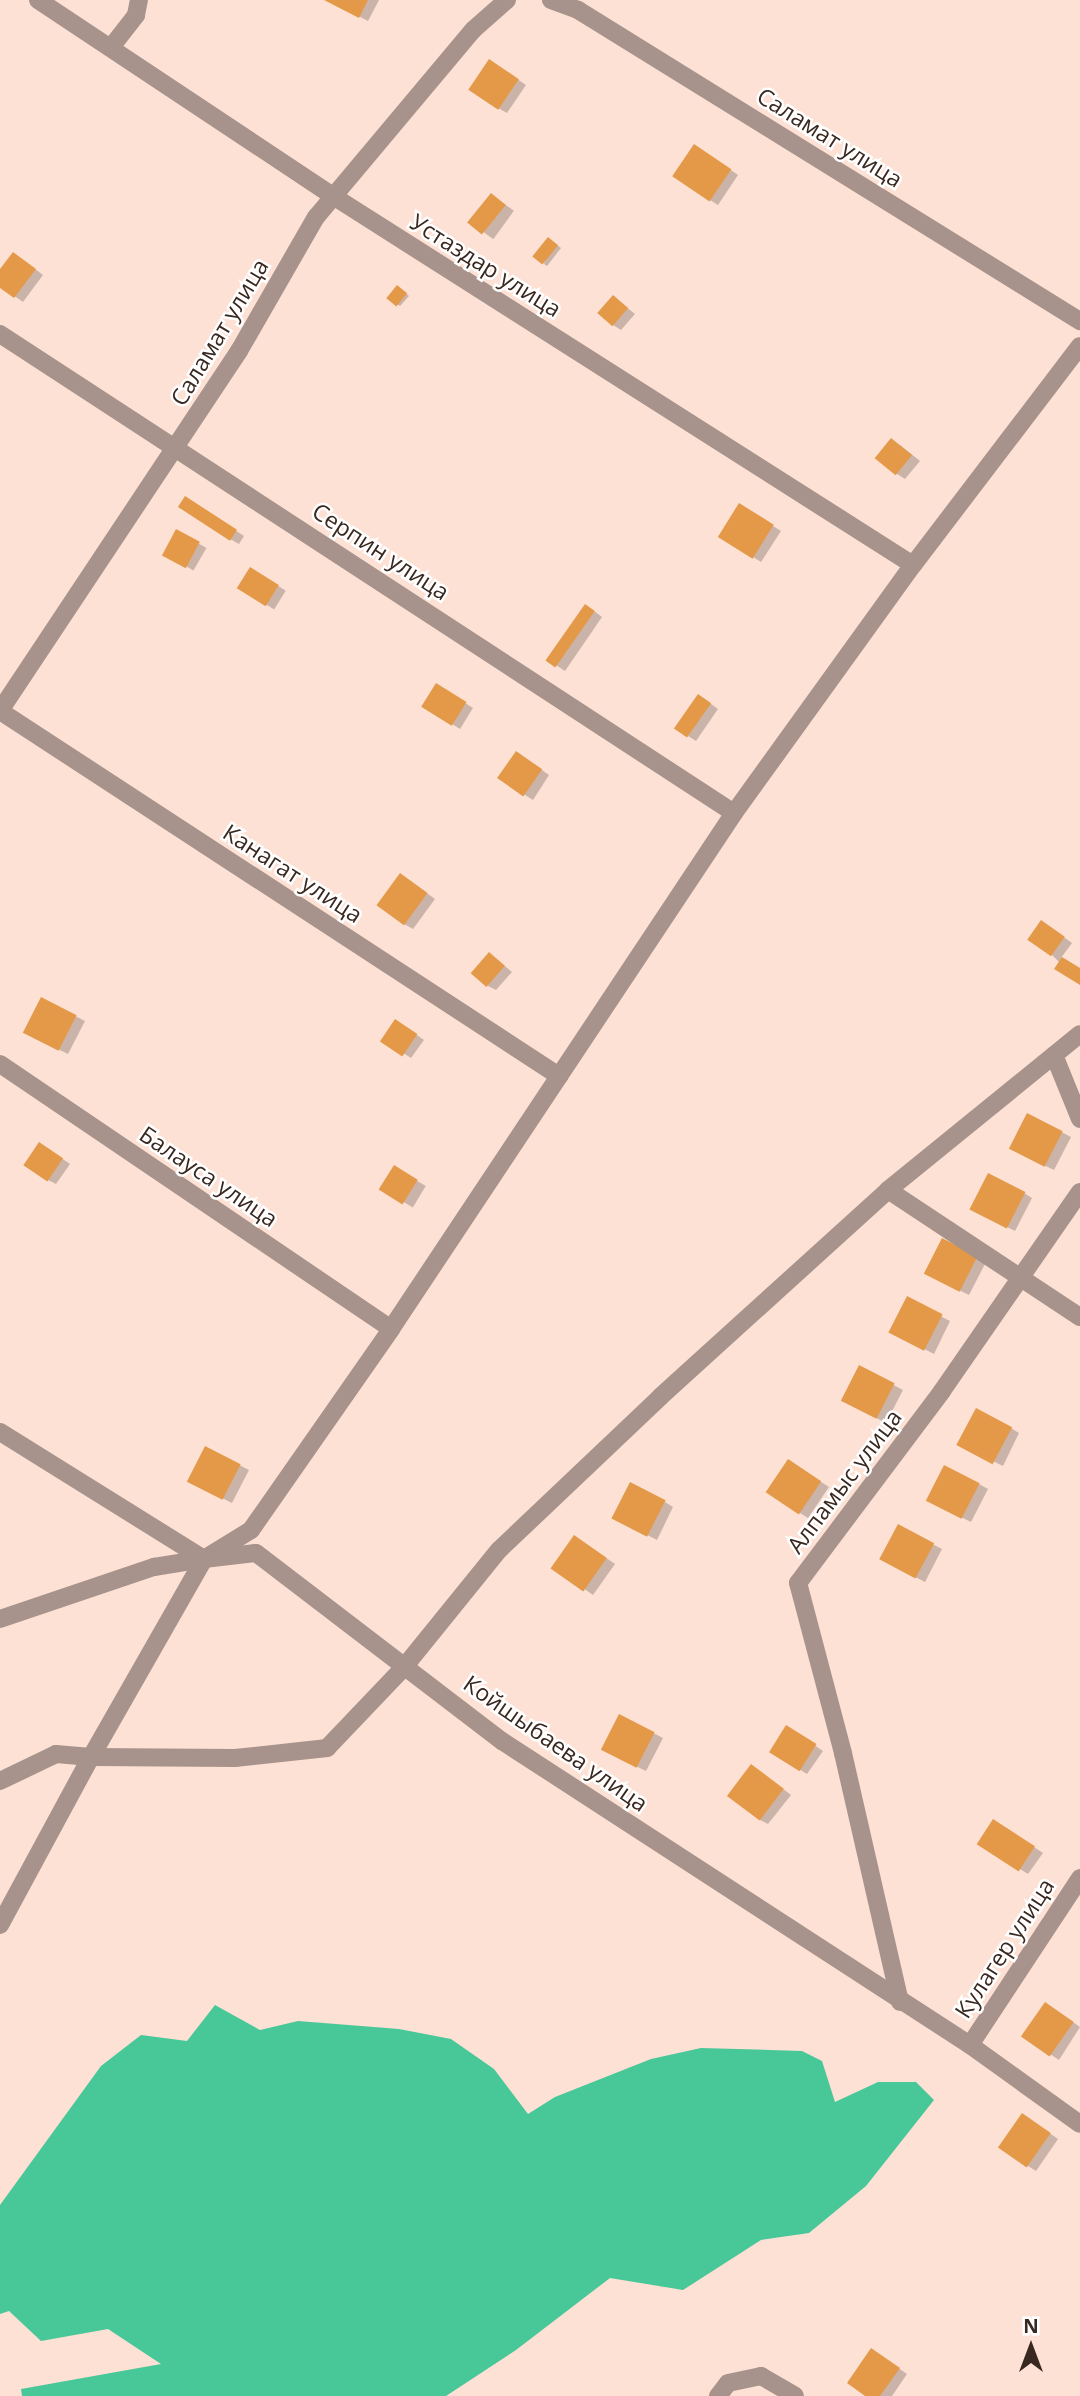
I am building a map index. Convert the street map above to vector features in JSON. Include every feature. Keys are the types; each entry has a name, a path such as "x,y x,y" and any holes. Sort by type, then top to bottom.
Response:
{"street":[{"name":"Устаздар улица","path":"38,0 112,46 333,197 913,565"},
{"path":"112,46 136,15 139,0"},
{"name":"Саламат улица","path":"0,711 42,642 178,447 316,218 473,30 507,0"},
{"name":"Саламат улица","path":"551,0 578,10 1080,321"},
{"name":"Серпин улица","path":"0,334 178,447 734,813"},
{"path":"0,1925 91,1757 204,1559 251,1530 391,1329 734,813 913,565 1080,346"},
{"name":"Канагат улица","path":"0,711 559,1076"},
{"path":"0,1781 56,1754 91,1757 235,1758 327,1748 405,1666 499,1550 888,1190 1080,1034"},
{"path":"1054,1055 1080,1119"},
{"name":"Балауса улица","path":"0,1064 391,1329"},
{"path":"888,1190 1080,1317"},
{"name":"Алпамыс улица","path":"900,2002 843,1753 798,1583 942,1391 1018,1277 1080,1192"},
{"path":"0,1432 204,1559"},
{"name":"Койшыбаева улица","path":"0,1619 154,1567 256,1553 502,1741 970,2045 1080,2124"},
{"name":"Кулагер улица","path":"970,2045 1080,1878"},
{"path":"718,2396 728,2383 761,2376 795,2396"}],"shaded area":[{"path":"215,2005 260,2030 298,2021 399,2029 451,2039 494,2069 528,2114 555,2097 651,2059 701,2048 802,2051 822,2061 835,2102 878,2082 916,2082 934,2100 866,2186 809,2233 761,2240 683,2290 610,2278 516,2350 446,2396 22,2396 21,2389 161,2364 108,2329 41,2341 9,2311 0,2314 0,2205 101,2066 141,2035 187,2041"}],"building":[{"path":"324,0 368,0 359,18"},
{"path":"489,59 519,79 498,110 468,90"},
{"path":"694,144 731,169 709,201 672,176"},
{"path":"491,193 506,205 482,234 467,223"},
{"path":"548,237 558,245 542,265 532,256"},
{"path":"13,252 36,269 14,298 0,288 0,269"},
{"path":"397,285 407,293 396,306 386,298"},
{"path":"613,295 628,308 612,326 597,313"},
{"path":"891,438 912,455 896,475 875,458"},
{"path":"185,496 237,530 230,541 178,507"},
{"path":"739,503 774,525 753,559 718,537"},
{"path":"176,529 200,542 186,568 162,555"},
{"path":"250,567 279,585 266,606 237,588"},
{"path":"585,604 595,611 555,667 545,661"},
{"path":"436,683 467,702 452,726 421,707"},
{"path":"698,694 711,703 687,738 674,728"},
{"path":"516,751 542,769 523,796 497,778"},
{"path":"400,873 428,893 404,925 376,905"},
{"path":"1041,920 1065,937 1051,956 1027,940"},
{"path":"489,952 505,966 486,987 471,973"},
{"path":"1062,957 1080,968 1080,985 1054,969"},
{"path":"41,997 77,1015 58,1051 23,1033"},
{"path":"395,1019 417,1034 402,1056 380,1041"},
{"path":"1027,1113 1063,1131 1044,1167 1009,1149"},
{"path":"39,1142 63,1158 47,1181 23,1165"},
{"path":"394,1165 418,1180 402,1204 379,1190"},
{"path":"988,1173 1025,1192 1007,1229 969,1210"},
{"path":"942,1238 978,1256 959,1292 924,1274"},
{"path":"907,1296 943,1314 924,1351 888,1333"},
{"path":"859,1365 895,1383 876,1419 841,1401"},
{"path":"976,1408 1012,1427 992,1464 956,1445"},
{"path":"205,1446 241,1464 222,1500 187,1482"},
{"path":"788,1459 821,1481 799,1515 766,1492"},
{"path":"944,1465 980,1483 961,1519 926,1501"},
{"path":"630,1482 666,1500 647,1537 611,1519"},
{"path":"898,1524 934,1543 915,1579 879,1559"},
{"path":"574,1535 607,1558 583,1592 550,1569"},
{"path":"619,1714 655,1732 636,1768 601,1750"},
{"path":"786,1725 817,1744 800,1771 769,1752"},
{"path":"751,1764 784,1789 760,1821 727,1796"},
{"path":"993,1819 1035,1846 1019,1871 977,1844"},
{"path":"1045,2002 1074,2022 1050,2056 1021,2036"},
{"path":"1022,2113 1051,2133 1027,2167 998,2147"},
{"path":"871,2348 900,2368 880,2396 865,2396 847,2383"}]}
